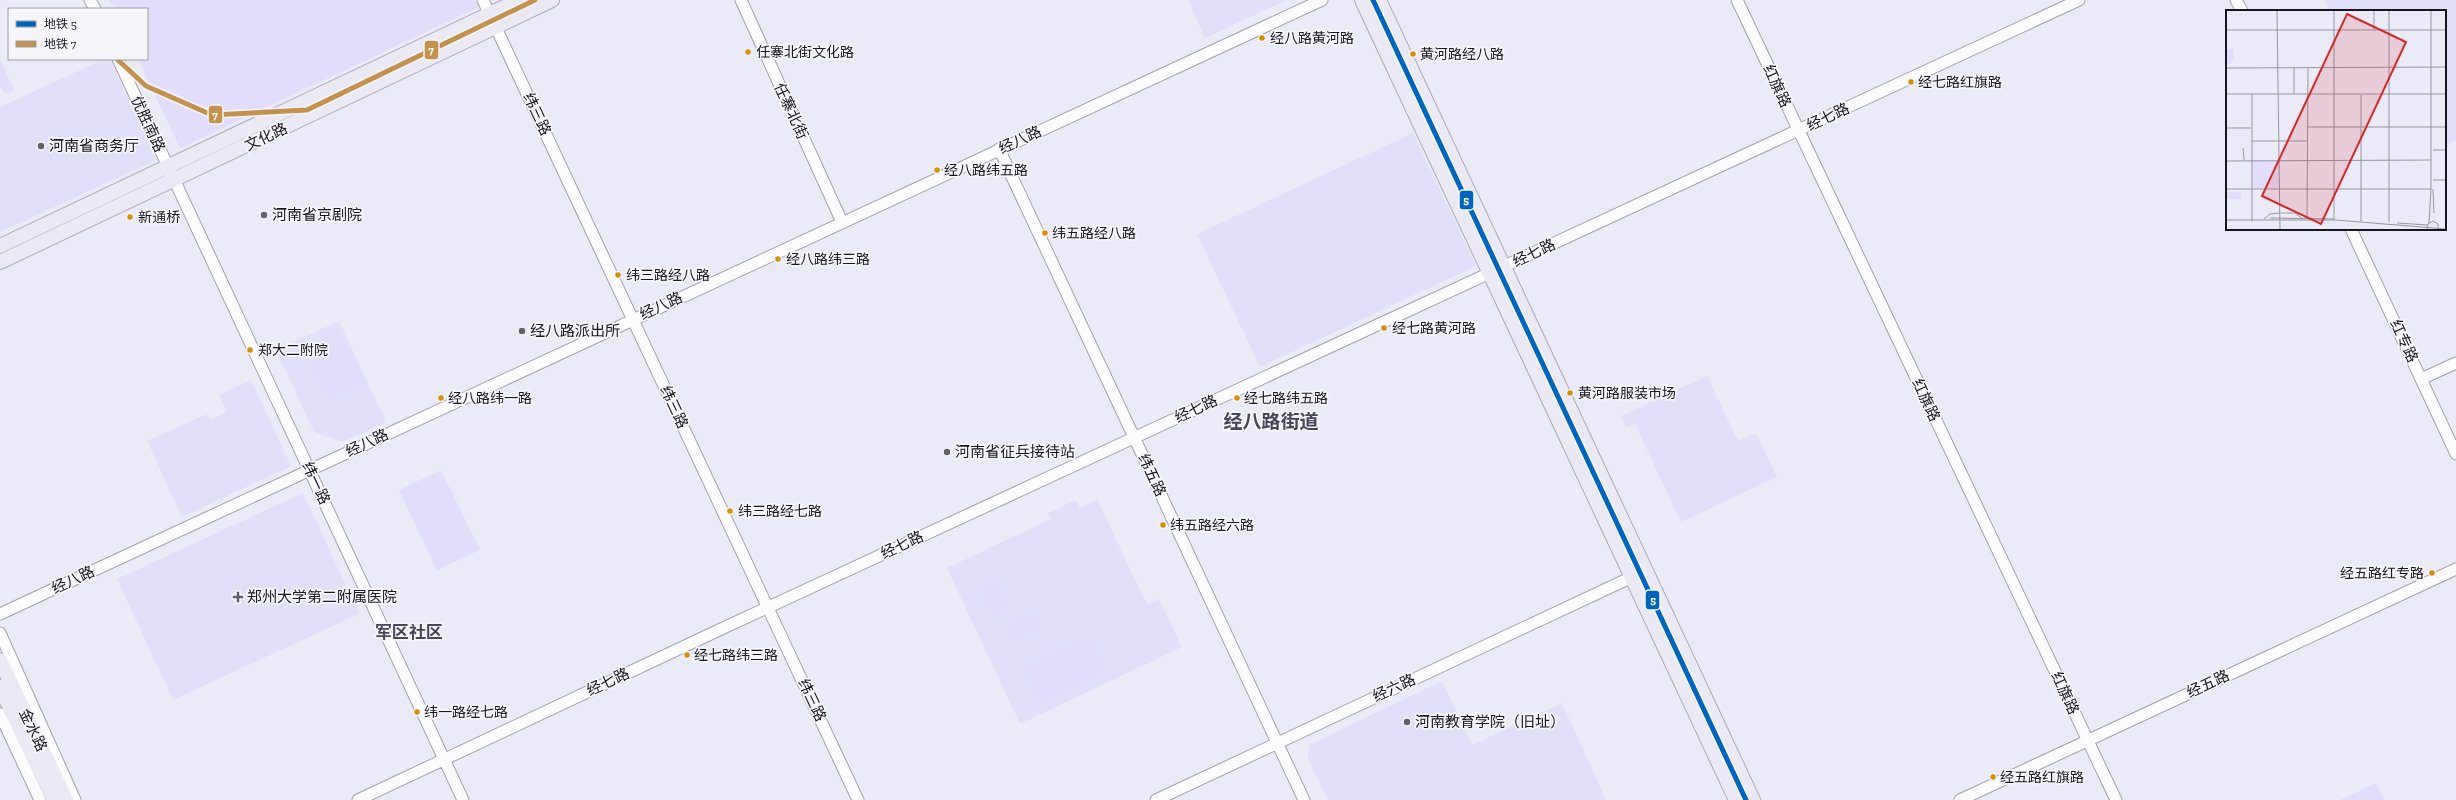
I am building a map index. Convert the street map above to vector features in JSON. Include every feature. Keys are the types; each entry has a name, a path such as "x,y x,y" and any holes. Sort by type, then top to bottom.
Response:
{"main road":[{"name":"文化路","path":"0,246 519,0"},
{"name":"文化路","path":"0,262 552,0"},
{"path":"1362,0 1736,800"},
{"path":"1379,0 1753,800"},
{"name":"金水路","path":"0,660 66,800"},
{"name":"金水路","path":"0,687 54,800"}],"street":[{"name":"纬三路","path":"483,0 858,800"},
{"name":"任寨北街","path":"741,0 842,222"},
{"name":"经八路","path":"0,614 1322,0"},
{"name":"红旗路","path":"1737,0 2116,800"},
{"name":"经七路","path":"358,800 768,607 2079,0"},
{"path":"2236,0 2241,10"},
{"name":"优胜南路","path":"118,60 168,167"},
{"name":"纬五路","path":"999,149 1304,800"},
{"name":"纬一路","path":"168,167 463,800"},
{"name":"红专路","path":"2351,230 2456,454"},
{"path":"2421,379 2456,363"},
{"name":"经五路","path":"1960,800 2456,569"},
{"name":"经六路","path":"1156,800 1632,577"},
{"path":"0,633 75,800"},
{"path":"0,714 40,800"}],"shaded area":[{"path":"110,0 476,0 479,7 180,148 138,60 148,60 148,8 114,8"},
{"path":"1188,0 1287,0 1205,38"},
{"path":"2324,0 2456,0 2456,140 2446,145 2446,10 2329,10"},
{"path":"0,60 14,90 5,95 0,85"},
{"path":"102,60 110,60 156,160 0,232 0,107"},
{"path":"1413,133 1476,266 1260,367 1197,234"},
{"path":"339,321 386,422 343,442 314,432 276,350"},
{"path":"346,345 364,384 328,401 309,361"},
{"path":"1707,376 1738,441 1756,433 1777,477 1681,522 1635,424 1626,428 1621,416"},
{"path":"251,380 291,466 182,517 147,441 207,414 210,420 227,412 219,395"},
{"path":"441,470 480,550 437,570 399,490"},
{"name":"郑州大学第二附属医院","path":"303,493 359,614 173,700 117,579"},
{"path":"1097,499 1147,605 1159,599 1182,647 1020,724 947,568 1051,519 1048,513 1076,500 1080,508"},
{"path":"995,577 1010,609 993,617 978,584"},
{"path":"1033,612 1041,629 1013,642 1005,625"},
{"path":"1090,636 1107,673 1040,703 1023,666"},
{"name":"河南教育学院（旧址）","path":"1442,681 1472,745 1562,703 1606,800 1328,800 1308,758 1309,745"},
{"path":"2376,783 2384,800 2340,800"}],"metro line":[{"name":"7","path":"118,60 146,86 212,115 307,110 535,0"},
{"name":"5","path":"1373,0 1746,800"}],"place":[{"name":"经八路黄河路","path":"1262,38"},
{"name":"任寨北街文化路","path":"748,52"},
{"name":"黄河路经八路","path":"1413,54"},
{"name":"经七路红旗路","path":"1911,82"},
{"name":"河南省商务厅","path":"41,146"},
{"name":"经八路纬五路","path":"937,170"},
{"name":"河南省京剧院","path":"264,215"},
{"name":"新通桥","path":"130,217"},
{"name":"纬五路经八路","path":"1045,233"},
{"name":"经八路纬三路","path":"778,259"},
{"name":"纬三路经八路","path":"618,275"},
{"name":"经七路黄河路","path":"1384,328"},
{"name":"经八路派出所","path":"522,331"},
{"name":"郑大二附院","path":"250,350"},
{"name":"黄河路服装市场","path":"1570,393"},
{"name":"经八路纬一路","path":"441,398"},
{"name":"经七路纬五路","path":"1237,398"},
{"name":"河南省征兵接待站","path":"947,452"},
{"name":"纬三路经七路","path":"730,511"},
{"name":"纬五路经六路","path":"1163,525"},
{"name":"经五路红专路","path":"2432,573"},
{"name":"郑州大学第二附属医院","path":"238,597"},
{"name":"经七路纬三路","path":"687,655"},
{"name":"纬一路经七路","path":"417,712"},
{"name":"河南教育学院（旧址）","path":"1407,722"},
{"name":"经五路红旗路","path":"1993,777"}],"district":[{"name":"经八路街道","path":"1271,421"},
{"name":"军区社区","path":"409,632"}]}
